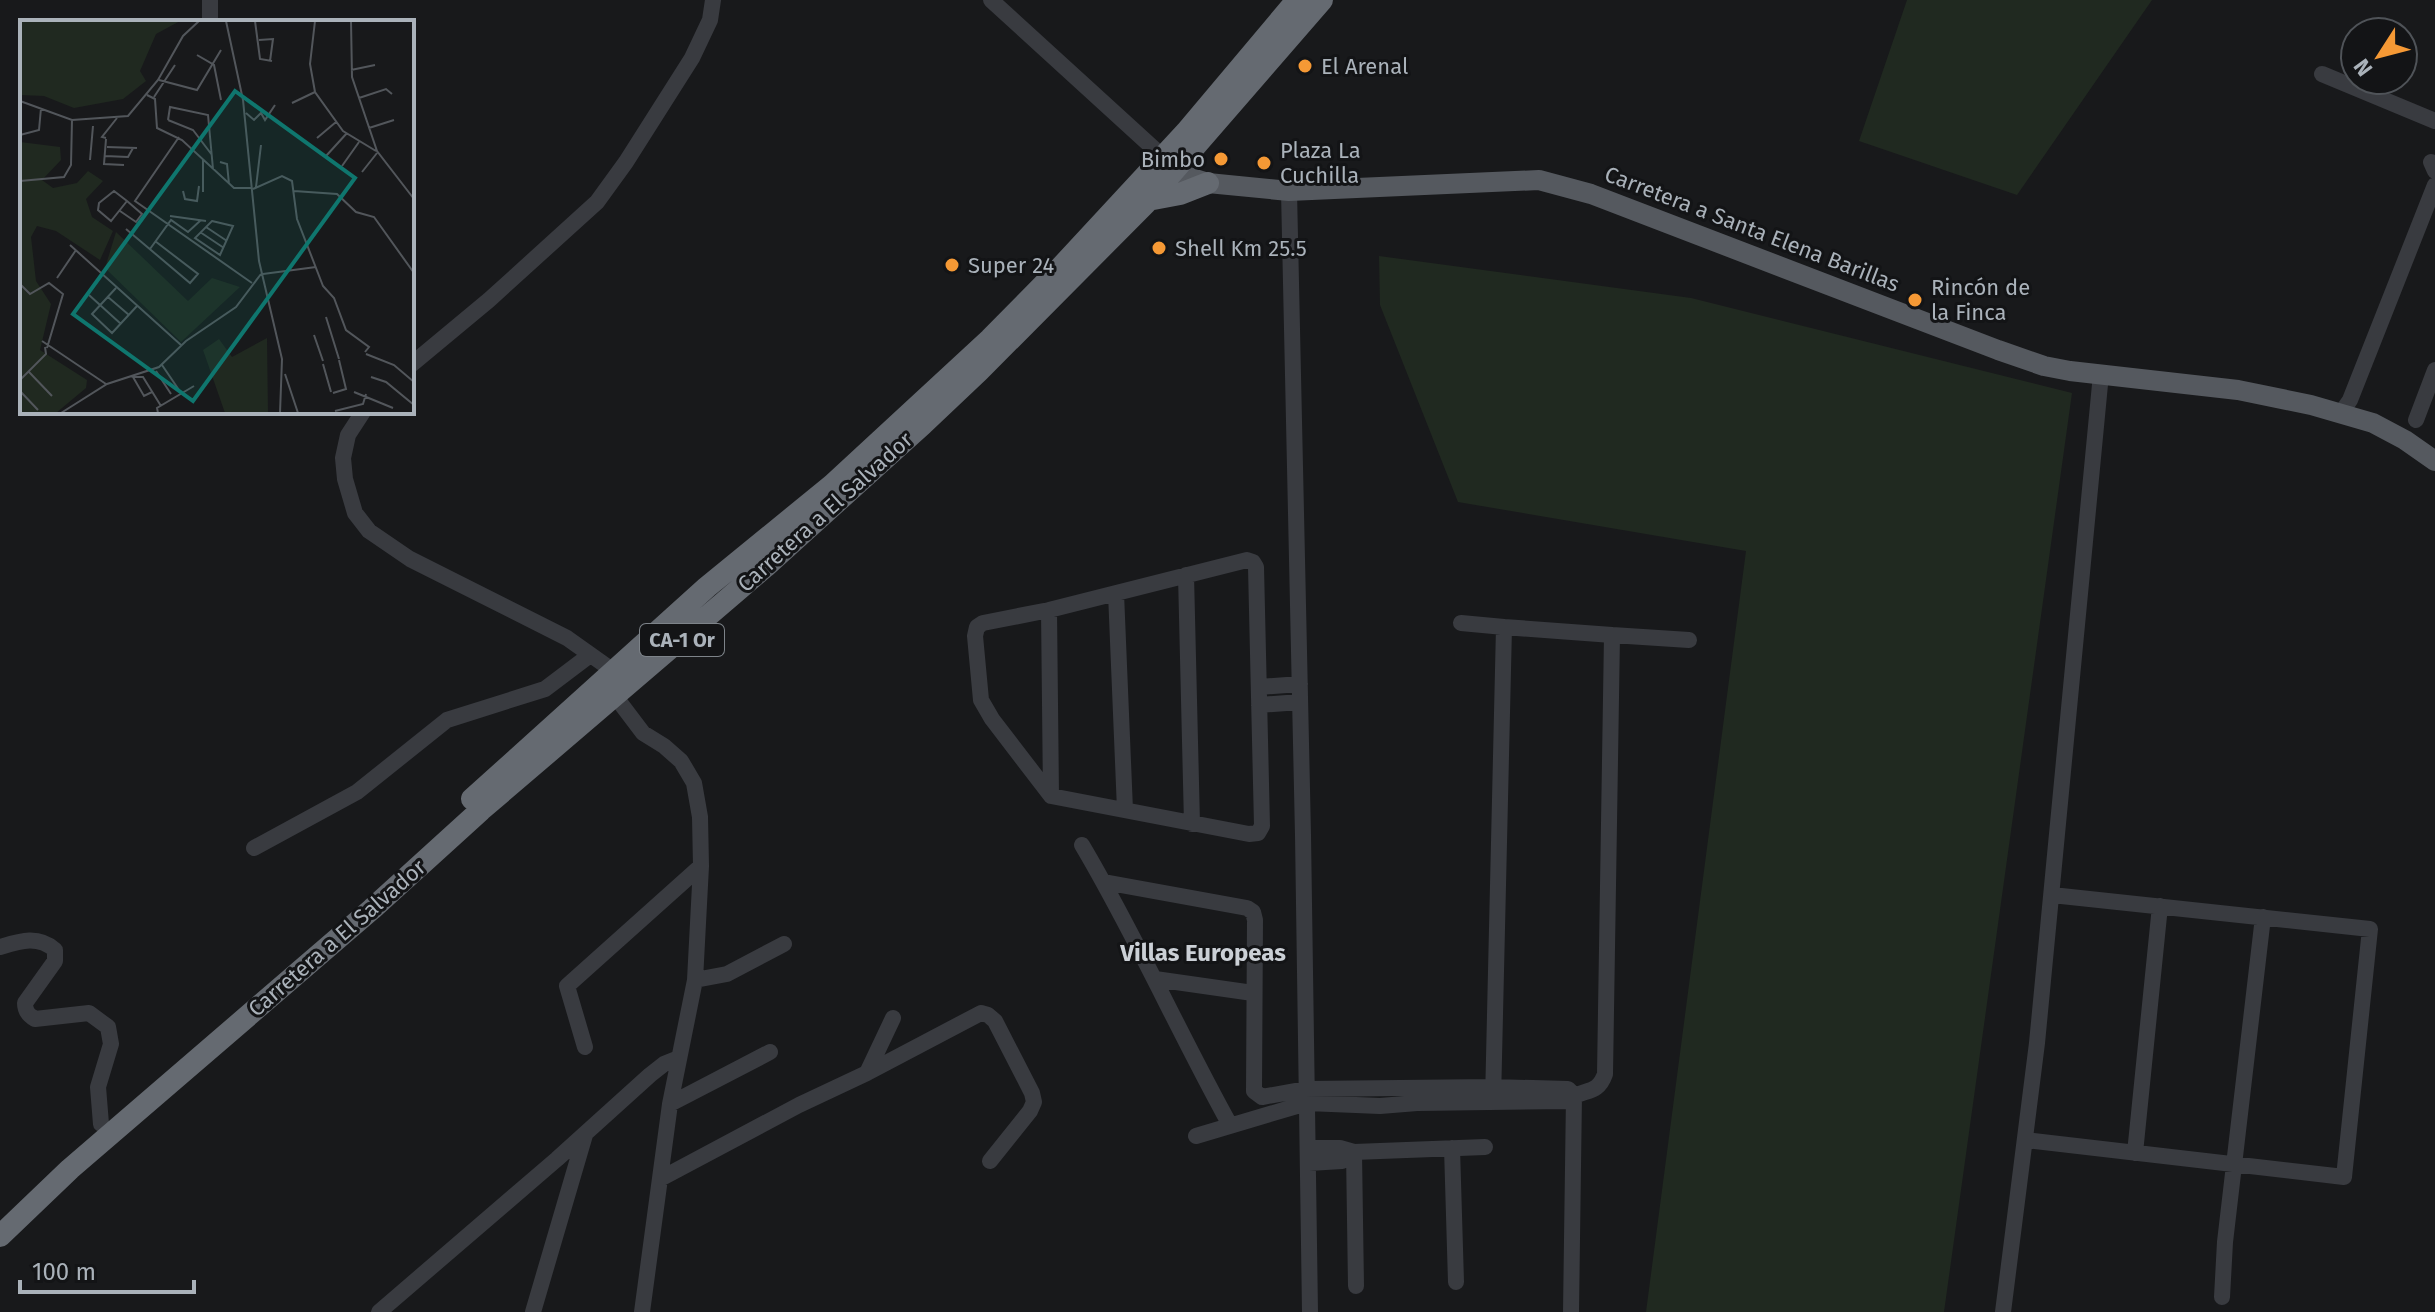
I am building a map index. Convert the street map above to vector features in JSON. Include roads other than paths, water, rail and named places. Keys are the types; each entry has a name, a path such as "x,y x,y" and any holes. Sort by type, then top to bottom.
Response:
{"highway":[{"name":"Carretera a El Salvador","path":"0,1236 100,1143 765,567 979,371 1148,200 1297,0"},
{"name":"Carretera a El Salvador","path":"0,1216 101,1124 404,861 612,670 832,485 912,412 1173,163 1322,0"},
{"path":"1173,163 1205,182"},
{"path":"1148,200 1180,194 1205,182"},
{"path":"652,666 670,640 727,590 714,582"}],"main road":[{"name":"Carretera a Santa Elena Barillas","path":"1205,182 1289,191 1509,180 1548,182 1591,194 2044,366 2238,390 2411,430 2435,461"}],"street":[{"path":"414,362 489,300 597,202 692,58 710,20 713,0"},
{"path":"991,0 1173,163"},
{"path":"2322,74 2435,121"},
{"path":"2341,413 2350,400 2435,185"},
{"path":"1289,191 1310,1312"},
{"path":"2411,430 2435,373"},
{"path":"2003,1312 2026,1140 2052,895 2101,374"},
{"path":"362,414 348,435 343,458 345,479 355,513 369,531 410,559 567,638 612,670"},
{"path":"1247,560 1256,567 1262,826 1258,833 1192,824 1051,796 992,719 981,700 975,636 977,627 983,623 1116,593 1247,560"},
{"path":"1186,575 1192,824"},
{"path":"1116,593 1125,810"},
{"path":"1049,610 1051,796"},
{"path":"1461,623 1689,640"},
{"path":"1492,1094 1504,627"},
{"path":"1196,1136 1230,1125 1272,1103 1307,1096 1380,1106 1416,1096 1492,1094 1568,1101 1574,1095 1598,1087 1605,1074 1612,635"},
{"path":"254,848 357,792 447,720 545,689 590,655"},
{"path":"1259,687 1300,684"},
{"path":"615,696 643,733 681,761 694,783 700,817 701,866 695,980 670,1104 642,1312"},
{"path":"1259,705 1300,702"},
{"path":"1082,845 1230,1125"},
{"path":"585,1047 567,986 701,866"},
{"path":"1104,882 1250,910 1255,920 1254,1091 1272,1103"},
{"path":"2026,1140 2344,1177 2370,929 2052,895"},
{"path":"2135,1153 2160,906"},
{"path":"2222,1297 2225,1242 2263,917"},
{"path":"0,947 25,940 45,943 55,950 55,961 25,1003 30,1016 35,1019 89,1013 108,1027 111,1044 98,1087 101,1124"},
{"path":"695,980 727,974 784,944"},
{"path":"1155,979 1253,993"},
{"path":"660,1179 981,1013 995,1021 1034,1102 990,1161"},
{"path":"867,1073 893,1018"},
{"path":"670,1104 770,1052"},
{"path":"379,1312 650,1075 664,1064 679,1058"},
{"path":"1571,1312 1574,1095"},
{"path":"533,1312 586,1134"},
{"path":"1309,1156 1342,1161 1354,1152 1485,1147"},
{"path":"1452,1148 1456,1282"},
{"path":"1354,1152 1356,1286"}],"place":[{"name":"El Arenal","path":"1305,66"},
{"name":"Bimbo","path":"1221,159"},
{"name":"Plaza La Cuchilla","path":"1264,163"},
{"name":"Shell Km 25.5","path":"1159,248"},
{"name":"Super 24","path":"952,265"},
{"name":"Rincón de la Finca","path":"1915,300"}],"district":[{"name":"Villas Europeas","path":"1203,953"}]}
